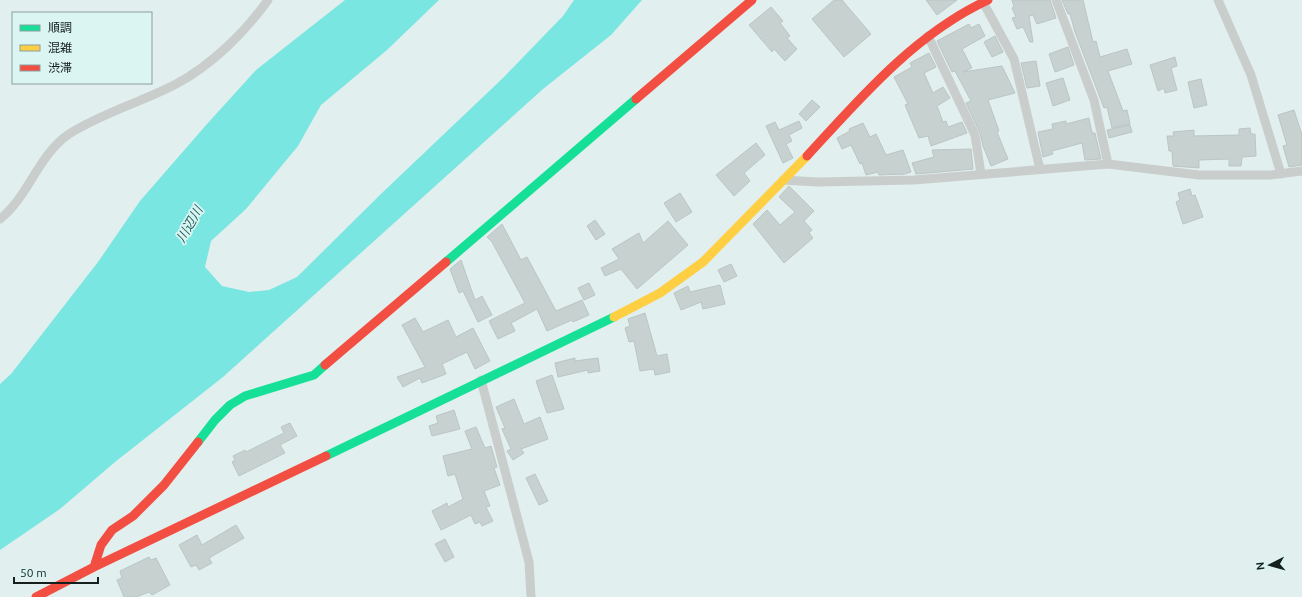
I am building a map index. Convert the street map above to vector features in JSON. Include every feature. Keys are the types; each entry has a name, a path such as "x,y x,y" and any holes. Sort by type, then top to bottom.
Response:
{"street":[{"path":"0,219 26,188 51,150 68,135 177,83 197,70 228,45 268,0"},
{"path":"94,566 101,544 112,530 133,516 164,485 215,420 230,405 245,396 314,375 752,0"},
{"path":"1056,0 1094,100 1108,164"},
{"path":"1218,0 1251,75 1281,174"},
{"path":"36,597 94,566 279,480 481,380 597,326 648,300 679,281 715,251 880,80 928,36 951,20 985,1 1014,59 1040,169"},
{"path":"928,36 975,135 981,174"},
{"path":"783,180 834,182 914,180 1108,164 1199,175 1281,174 1302,172"},
{"path":"481,380 529,562 531,597"}],"water":[{"name":"川辺川","path":"345,0 439,0 387,50 321,105 298,146 246,209 211,241 205,267 222,286 249,292 269,290 297,277 383,192 503,78 563,16 574,0 642,0 611,35 543,89 223,377 115,462 60,509 0,550 0,384 11,374 98,262 140,201 207,124 256,70"}],"building":[{"path":"834,0 842,0 871,34 844,57 812,19"},
{"path":"926,0 957,0 937,15"},
{"path":"1012,0 1050,0 1056,18 1037,24 1033,15 1029,16 1033,42 1030,42 1023,27 1017,29 1012,18 1016,17 1012,8 1014,7"},
{"path":"1062,0 1083,0 1093,42 1096,41 1100,57 1127,49 1132,64 1108,71 1123,111 1127,110 1130,124 1112,128 1107,107 1104,108 1075,32 1070,14 1068,14"},
{"path":"771,7 783,21 780,23 790,36 787,38 797,49 785,61 774,49 772,52 749,25"},
{"path":"969,24 971,28 979,24 985,36 962,49 972,68 963,72 1002,66 1015,93 988,100 999,131 997,132 1008,159 991,166 983,146 980,133 966,103 971,101 955,71 952,72 937,41"},
{"path":"995,36 1003,52 992,57 984,42"},
{"path":"1068,47 1074,65 1055,72 1049,54"},
{"path":"929,53 936,67 924,73 933,93 943,87 950,98 937,106 943,122 946,121 948,127 962,122 967,133 931,146 928,136 919,138 905,105 908,104 894,77 912,67 910,63"},
{"path":"1175,57 1177,66 1171,68 1177,90 1165,93 1164,88 1158,91 1150,65"},
{"path":"1036,61 1040,86 1027,88 1021,63"},
{"path":"1063,78 1070,100 1053,106 1046,83"},
{"path":"1201,79 1207,105 1194,108 1188,82"},
{"path":"812,100 820,107 806,121 799,114"},
{"path":"1294,110 1302,135 1302,165 1289,167 1283,146 1287,145 1278,115"},
{"path":"1089,118 1092,133 1095,133 1101,159 1085,160 1082,143 1052,151 1053,154 1043,157 1038,132 1053,129 1052,124 1066,121 1066,124"},
{"path":"799,121 802,128 789,135 792,141 786,144 793,158 783,163 766,126 775,122 779,130"},
{"path":"863,123 870,137 876,134 886,155 903,150 911,172 905,174 879,175 878,172 866,175 862,163 860,164 851,145 842,149 837,138 850,131 849,129"},
{"path":"1130,125 1132,132 1109,138 1107,130"},
{"path":"1250,128 1251,134 1255,134 1256,156 1242,157 1241,166 1229,166 1229,159 1199,160 1199,168 1173,166 1172,151 1169,151 1167,136 1174,136 1173,132 1194,130 1194,136 1239,135 1239,129"},
{"path":"756,143 765,155 744,173 750,181 734,196 716,175"},
{"path":"971,149 973,169 916,174 912,163 934,157 932,150"},
{"path":"789,186 814,211 804,221 812,230 809,233 813,238 784,263 753,224 767,210 780,225 795,212 779,197"},
{"path":"1190,189 1192,196 1195,195 1203,217 1183,224 1176,202 1180,200 1178,193"},
{"path":"680,193 692,212 676,222 664,203"},
{"path":"595,220 605,234 596,240 587,226"},
{"path":"668,221 688,245 637,289 621,269 605,276 601,268 619,259 612,249 639,233 643,243"},
{"path":"502,224 521,260 527,257 556,311 582,300 589,315 573,322 572,320 547,331 537,309 511,323 515,331 498,339 489,321 525,303 492,242 487,237"},
{"path":"461,260 475,300 482,296 492,315 478,322 463,291 459,293 450,269"},
{"path":"731,264 737,276 724,282 718,270"},
{"path":"589,283 595,295 584,300 578,288"},
{"path":"720,285 725,304 703,309 701,302 681,310 674,293 688,286 690,292"},
{"path":"645,313 657,356 667,354 670,372 655,375 654,369 640,371 634,341 629,342 625,328 630,326 628,319"},
{"path":"415,318 423,332 448,320 456,337 473,328 490,361 475,369 467,352 442,364 446,374 422,383 420,378 403,387 397,377 425,367 402,325"},
{"path":"575,358 575,361 598,358 600,371 588,373 588,370 558,377 555,363"},
{"path":"552,375 564,409 547,413 536,381"},
{"path":"514,399 524,424 540,417 548,439 521,449 524,453 513,460 507,451 511,449 502,429 505,428 496,407"},
{"path":"454,410 460,429 432,436 429,426 438,423 436,416"},
{"path":"290,423 297,436 280,445 285,453 239,476 232,462 235,460 233,456 245,450 246,452 284,433 281,427"},
{"path":"476,427 485,448 491,446 497,467 494,468 500,485 484,491 490,506 486,507 493,521 482,526 480,522 475,524 471,515 441,530 432,511 447,503 448,507 463,499 455,474 448,476 443,456 472,449 465,431"},
{"path":"535,474 548,501 539,505 526,478"},
{"path":"236,525 244,538 209,558 212,563 199,570 196,565 191,567 179,545 197,535 202,545"},
{"path":"445,539 454,557 445,562 435,544"},
{"path":"149,557 151,560 156,558 170,585 152,595 149,592 136,597 124,597 117,580 122,578 120,571"}],"traffic: fast":[{"path":"446,262 636,99"},
{"path":"326,456 614,317"},
{"path":"198,442 215,420 230,405 245,396 314,375 325,365"}],"traffic: slow":[{"path":"614,317 660,293 703,262 807,156"}],"traffic: jam":[{"path":"636,99 752,0"},
{"path":"807,156 869,90 913,49 937,30 961,14 988,0"},
{"path":"325,365 446,262"},
{"path":"94,567 101,545 112,530 133,516 164,485 198,442"},
{"path":"36,597 94,567 326,456"}]}
